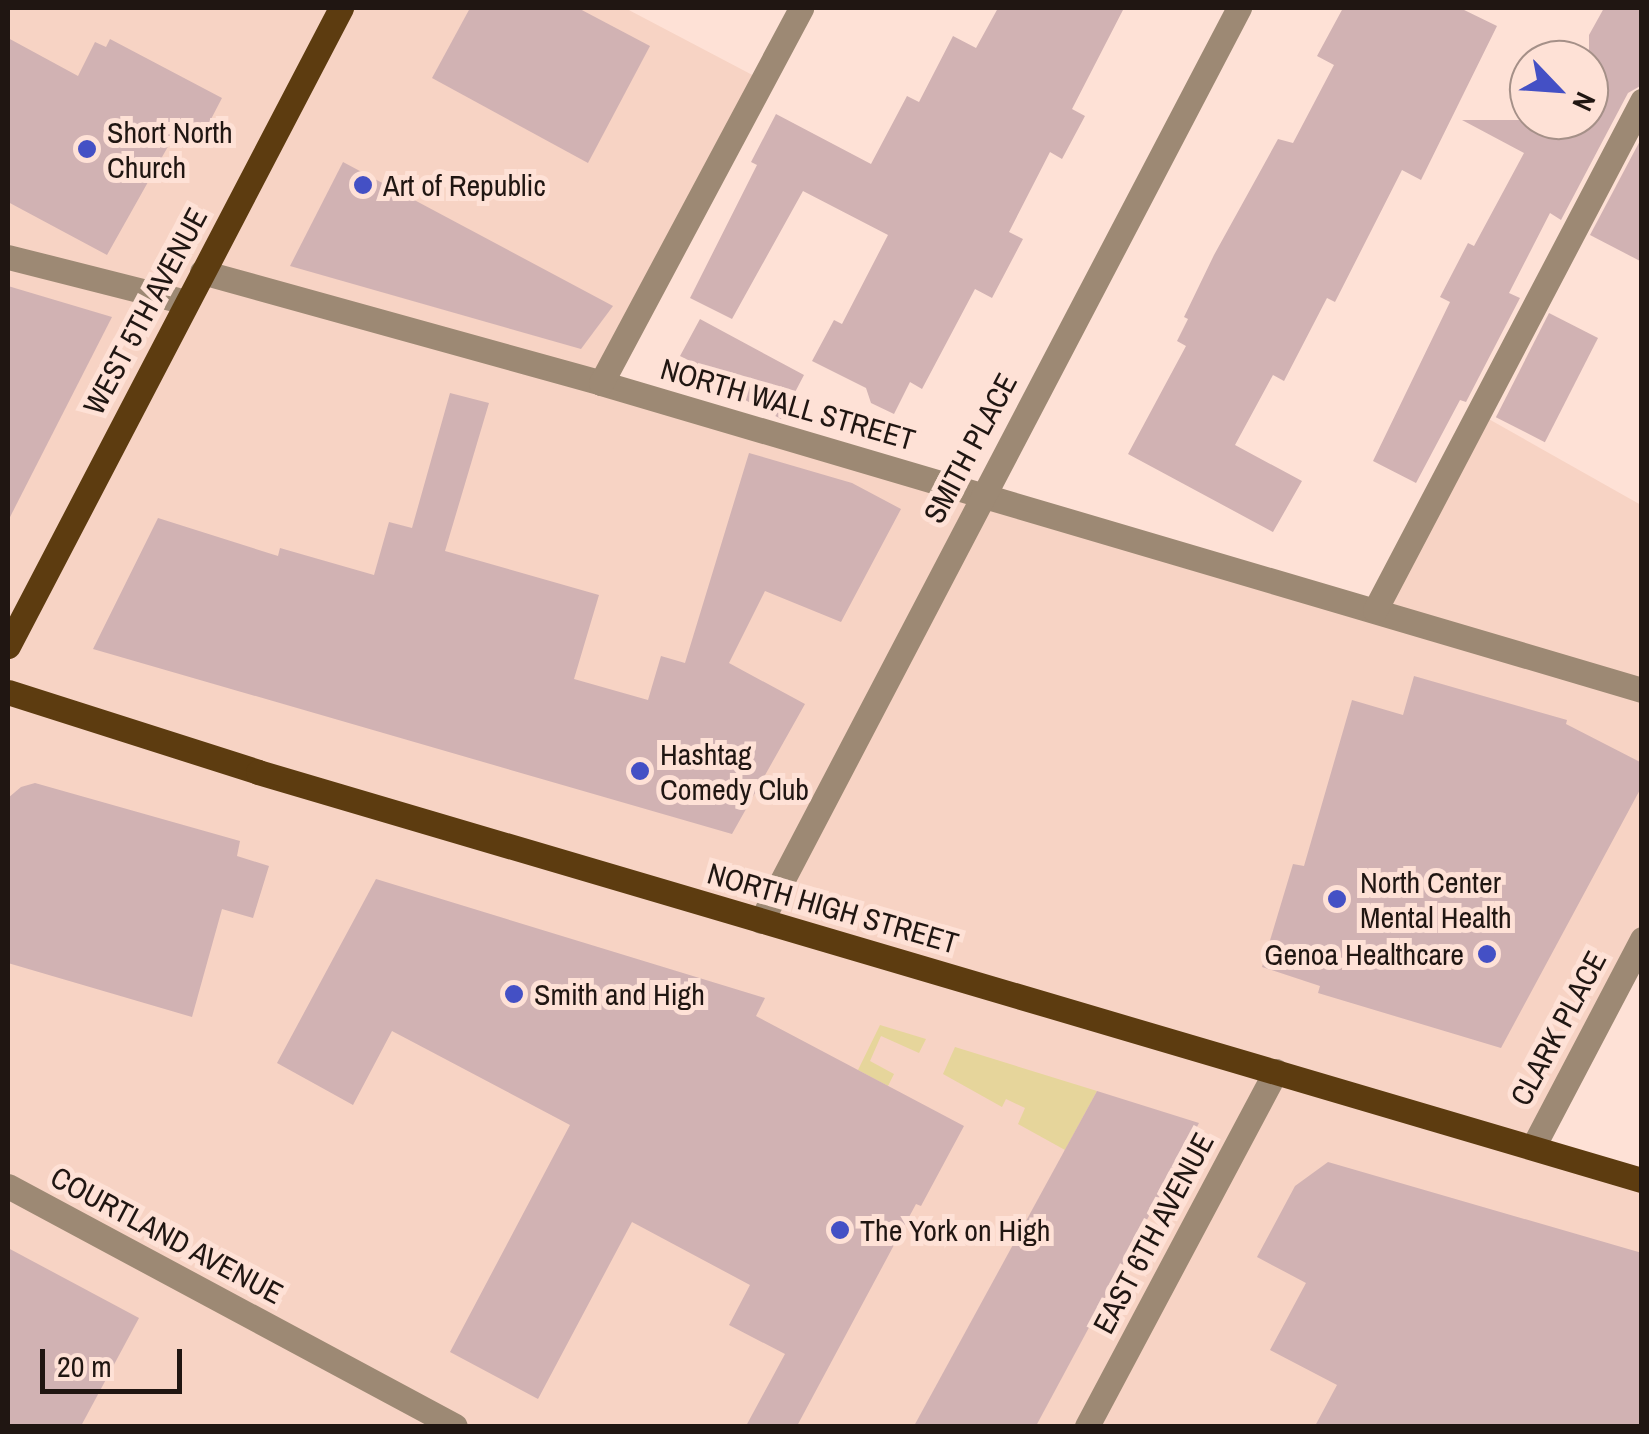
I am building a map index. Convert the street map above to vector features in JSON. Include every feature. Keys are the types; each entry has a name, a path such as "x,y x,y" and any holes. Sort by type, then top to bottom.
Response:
{"main road":[{"name":"WEST 5TH AVENUE","path":"8,646 341,8"},
{"name":"NORTH HIGH STREET","path":"8,692 760,921 1642,1180"}],"street":[{"path":"601,383 801,8"},
{"name":"SMITH PLACE","path":"760,921 1239,8"},
{"path":"1375,610 1642,101"},
{"path":"8,257 186,302"},
{"name":"NORTH WALL STREET","path":"202,272 601,383 1642,690"},
{"name":"CLARK PLACE","path":"1533,1147 1642,940"},
{"name":"EAST 6TH AVENUE","path":"1087,1426 1276,1071"},
{"name":"COURTLAND AVENUE","path":"8,1186 455,1426"}],"shaded area":[{"path":"8,8 625,8 760,79 599,384 1376,606 1478,413 1641,505 1641,936 1531,1141 1641,1173 1641,1426 8,1426"},
{"path":"880,1025 926,1039 919,1053 881,1036 870,1061 894,1074 888,1086 858,1070"},
{"path":"955,1047 1097,1091 1065,1150 1018,1124 1025,1108 1006,1099 1002,1107 943,1074"}],"building":[{"path":"470,8 578,8 650,46 588,163 432,78"},
{"path":"998,8 1124,8 1072,109 1085,116 1062,159 1050,152 1009,232 1023,239 992,298 975,289 922,389 910,382 894,414 871,403 866,388 812,361 834,320 842,324 888,235 803,191 732,319 690,298 757,165 751,162 776,114 871,164 907,96 919,102 953,36 976,48"},
{"path":"1343,8 1460,8 1497,26 1421,180 1402,170 1335,302 1327,298 1284,381 1273,375 1235,445 1302,481 1273,532 1128,454 1186,346 1177,341 1188,319 1184,317 1214,255 1278,139 1293,143 1334,65 1317,56"},
{"path":"1604,8 1642,8 1642,85 1628,93 1609,129 1609,40 1589,40"},
{"name":"Short North Church","path":"8,38 78,76 95,42 106,47 110,39 222,98 197,146 175,134 107,255 8,202"},
{"path":"1462,120 1509,120 1509,140 1603,140 1561,220 1550,213 1509,293 1520,298 1466,402 1460,400 1416,483 1373,461 1450,302 1440,297 1468,243 1474,246 1524,153"},
{"path":"1642,137 1642,262 1590,235"},
{"path":"343,162 613,306 581,349 290,266"},
{"path":"8,286 112,317 8,521"},
{"path":"1549,313 1598,338 1545,442 1496,417"},
{"path":"700,319 804,375 781,419 698,375 702,367 680,356"},
{"path":"450,393 489,403 445,551 599,595 574,679 648,700 661,656 685,663 749,453 852,483 901,509 841,622 765,591 729,663 805,704 732,834 93,649 158,518 278,556 280,548 374,575 389,522 412,528"},
{"path":"1414,676 1567,720 1566,724 1642,763 1642,786 1501,1048 1318,993 1320,986 1262,967 1293,864 1304,866 1352,700 1403,715"},
{"path":"35,783 240,841 237,856 269,866 253,918 222,909 192,1017 8,963 8,798 21,787"},
{"path":"376,879 765,998 756,1016 964,1126 921,1206 916,1204 797,1426 746,1426 785,1354 729,1325 750,1285 632,1222 538,1399 450,1352 570,1125 392,1031 353,1105 277,1063"},
{"path":"1097,1091 1199,1123 1036,1426 914,1426"},
{"path":"1328,1162 1642,1253 1642,1426 1315,1426 1337,1385 1270,1350 1306,1283 1257,1257 1295,1186"},
{"path":"8,1248 139,1318 81,1426 8,1426"}],"place":[{"name":"Short North Church","path":"87,149"},
{"name":"Art of Republic","path":"363,185"},
{"name":"Hashtag Comedy Club","path":"640,771"},
{"name":"North Center Mental Health","path":"1337,899"},
{"name":"Genoa Healthcare","path":"1487,954"},
{"name":"Smith and High","path":"514,994"},
{"name":"The York on High","path":"840,1230"}]}
